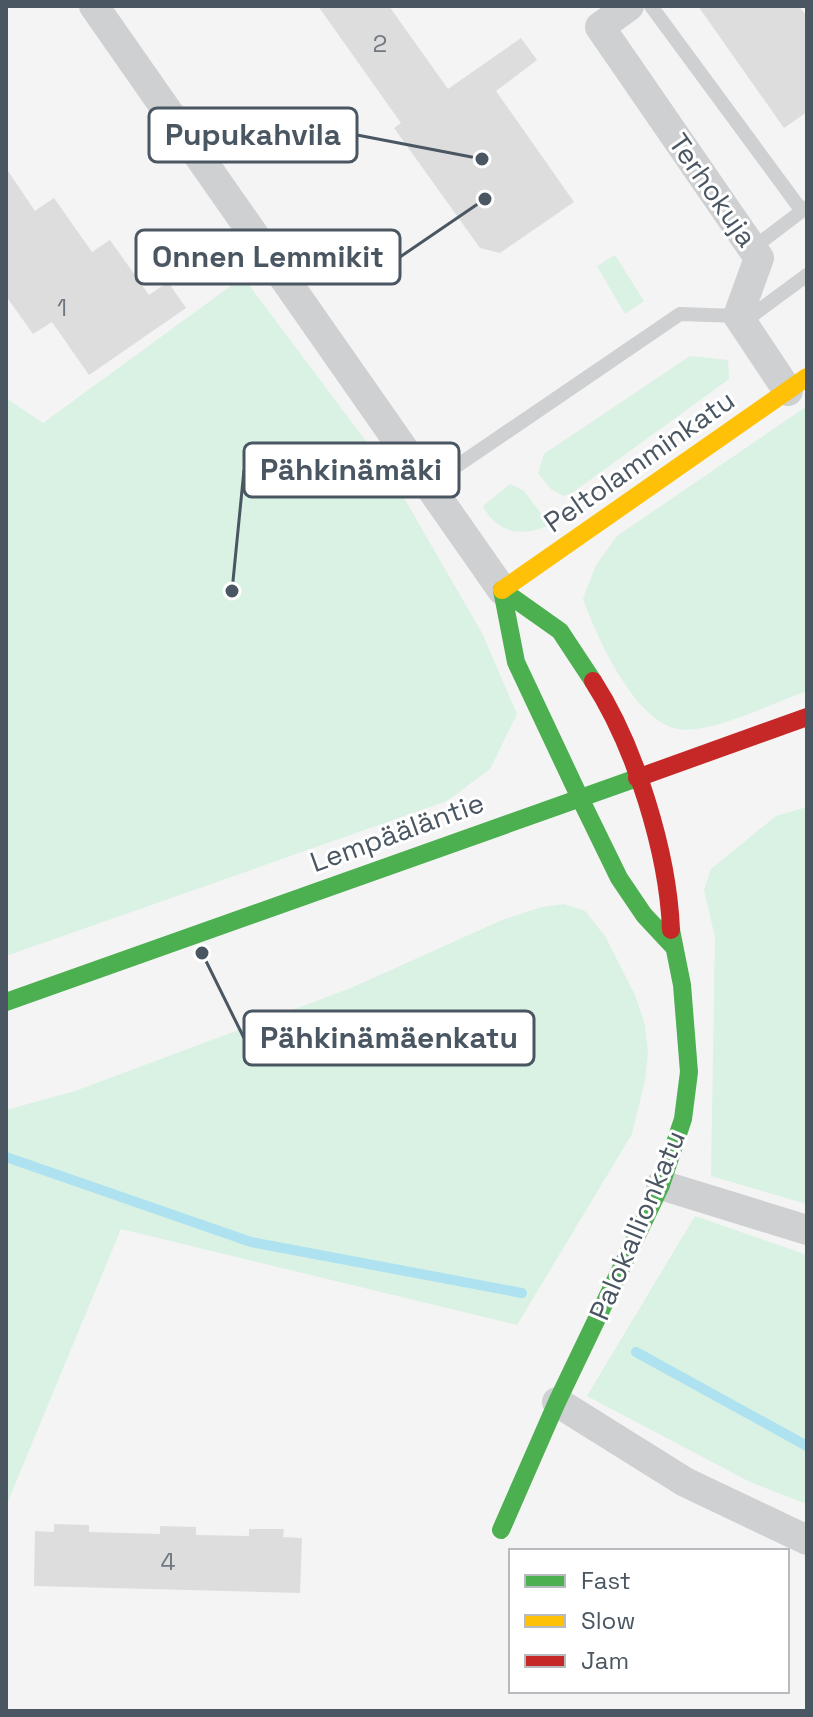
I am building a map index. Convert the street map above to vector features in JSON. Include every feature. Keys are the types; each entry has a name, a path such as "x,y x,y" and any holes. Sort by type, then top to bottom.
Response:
{"street":[{"path":"94,6 502,590"},
{"name":"Terhokuja","path":"629,6 600,27 759,258 740,319"},
{"path":"740,319 798,384"},
{"name":"Peltolamminkatu","path":"502,590 798,384"},
{"name":"Palokallionkatu","path":"501,1530 557,1402 661,1185 683,1119 689,1072 682,985 672,945 670,902 639,775 616,717 560,631 502,590"},
{"name":"Palokallionkatu","path":"502,590 516,662 579,796 619,878 644,915 672,945"},
{"name":"Lempääläntie","path":"6,1002 807,717"},
{"path":"661,1185 807,1230"},
{"path":"557,1402 685,1482 807,1540"}],"lane":[{"path":"651,6 804,209 753,248"},
{"path":"429,485 680,314 740,319 807,275"}],"green space":[{"path":"615,255 644,301 625,314 597,266"},
{"path":"243,277 389,472 482,633 517,714 490,769 447,801 6,956 6,398 43,423"},
{"path":"690,356 728,360 729,379 572,493 563,496 551,489 538,473 544,454"},
{"path":"807,406 807,691 707,727 678,729 662,723 647,711 619,675 589,615 583,599 596,565 617,536"},
{"path":"510,484 524,491 550,525 521,532 503,527 489,515 483,506"},
{"path":"807,807 807,1204 711,1176 715,937 704,890 711,869 776,816"},
{"path":"564,904 585,911 605,936 635,995 645,1025 648,1053 645,1080 632,1134 517,1325 121,1229 6,1506 6,1110 75,1091 351,988 502,920 542,907"},
{"path":"695,1216 807,1255 807,1504 750,1482 587,1396"}],"building":[{"path":"318,6 389,6 448,89 521,38 537,60 496,91 574,202 500,253 480,248 394,128 401,123"},
{"path":"698,6 799,6 807,17 807,112 784,128"},
{"path":"6,168 35,211 54,198 92,252 110,240 149,295 168,282 186,308 89,375 52,322 33,334 6,296"},
{"path":"54,1524 89,1525 89,1532 160,1534 160,1526 196,1527 196,1535 249,1536 249,1529 284,1529 283,1537 302,1538 300,1593 34,1586 35,1531 54,1532"}],"waterway":[{"path":"6,1157 251,1242 522,1293"},
{"path":"636,1352 807,1446"}],"traffic: fast":[{"path":"502,590 516,662 579,796 619,878 644,915 672,945"},
{"path":"502,590 560,631 593,681"},
{"path":"6,1002 637,778"},
{"path":"501,1530 557,1402 661,1185 683,1119 689,1072 682,985 671,930"}],"traffic: slow":[{"path":"502,590 807,377"}],"traffic: jam":[{"path":"593,681 622,736 647,801 663,867 671,930"},
{"path":"637,778 807,717"}],"place":[{"name":"Pupukahvila","path":"482,159"},
{"name":"Onnen Lemmikit","path":"485,199"},
{"name":"Pähkinämäki","path":"232,591"},
{"name":"Pähkinämäenkatu","path":"202,953"}]}
